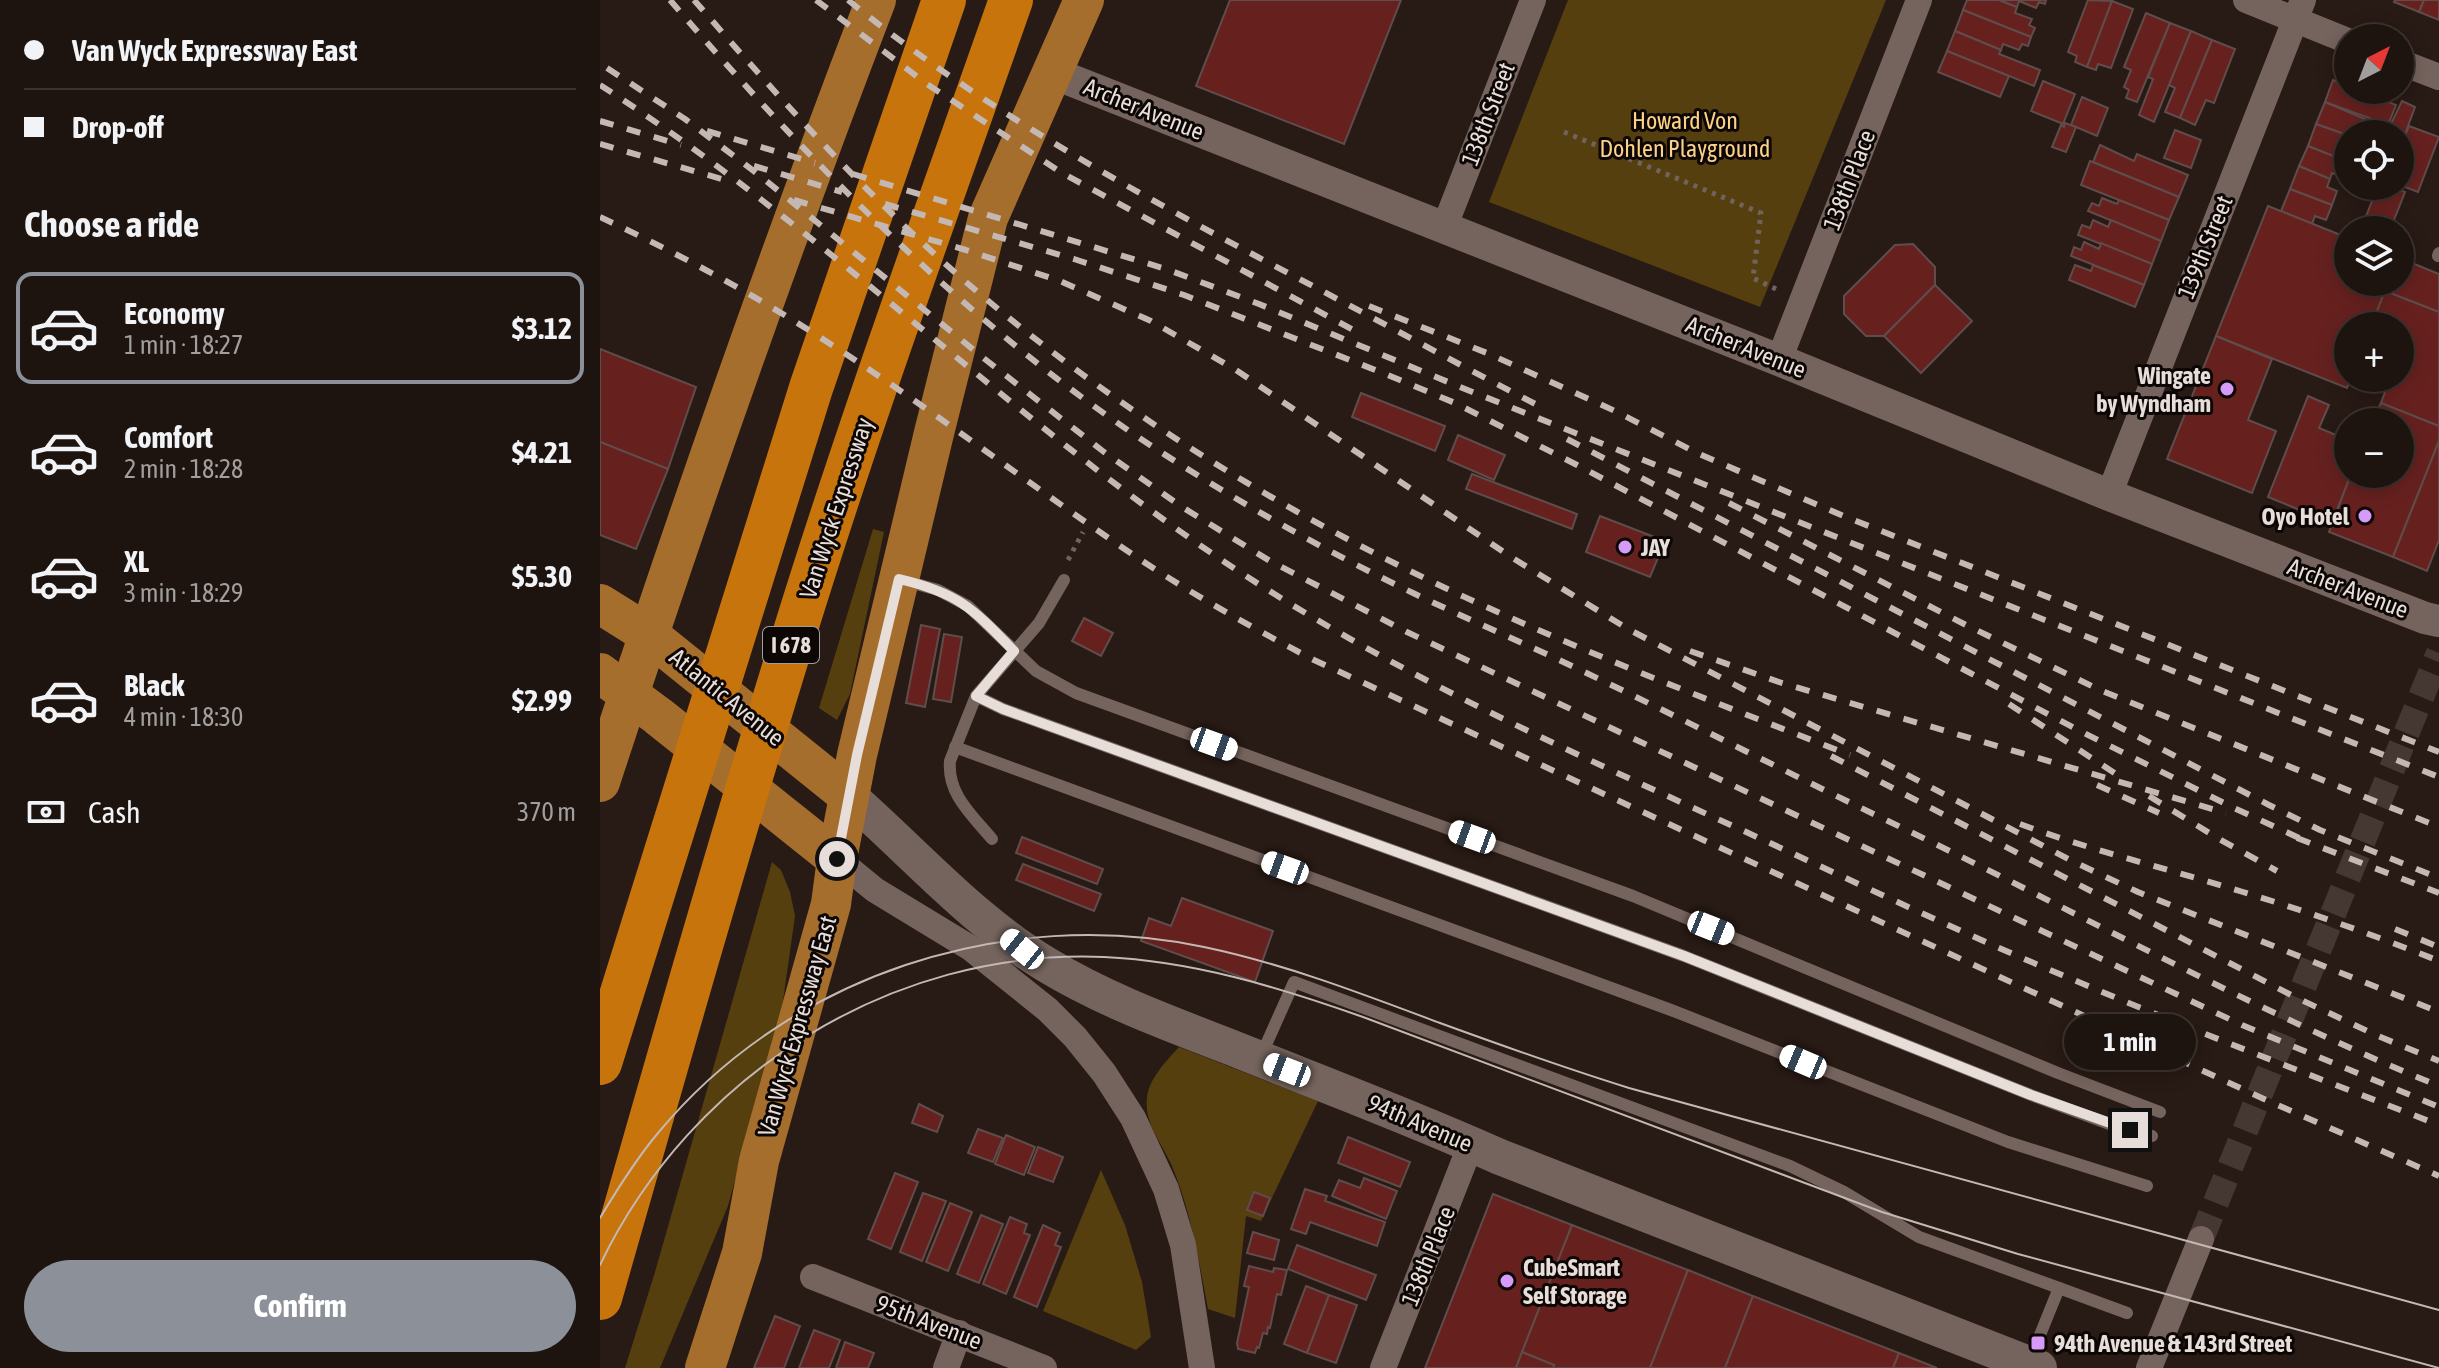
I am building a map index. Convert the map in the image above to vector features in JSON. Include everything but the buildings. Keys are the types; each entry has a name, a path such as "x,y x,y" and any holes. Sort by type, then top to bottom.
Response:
{"highway":[{"name":"I 678","path":"600,1063 811,388 944,0"},
{"name":"Van Wyck Expressway","path":"600,1298 682,1009 795,633 896,324 1011,0"}],"main road":[{"path":"604,756 629,694 661,644 799,200 876,0"},
{"path":"835,784 899,579 988,218 1084,0"},
{"name":"Atlantic Avenue","path":"600,604 661,644 835,784"},
{"path":"629,694 837,859"},
{"name":"Van Wyck Expressway East","path":"705,1368 742,1253 759,1161 831,904 837,859 835,784"},
{"name":"94th Avenue","path":"835,784 966,903 1022,949 1124,1005 1427,1124 1500,1157 2034,1366"}],"street":[{"name":"138th Street","path":"1444,228 1533,0"},
{"name":"138th Place","path":"1779,360 1919,0"},
{"path":"2246,0 2299,10 2334,32"},
{"name":"139th Street","path":"2109,495 2299,10"},
{"path":"2414,67 2439,77"},
{"name":"Archer Avenue","path":"1053,73 1779,360 2109,495 2439,621"},
{"path":"837,859 875,890 972,949 1048,1010 1104,1073 1133,1118 1166,1189 1183,1245 1202,1368"},
{"name":"138th Place","path":"1383,1368 1471,1144"},
{"path":"2149,1368 2201,1239"},
{"name":"95th Avenue","path":"813,1277 1044,1368"},
{"path":"946,1368 959,1333"}],"lane":[{"path":"899,579 954,597 983,619 1036,671 1088,698 1633,896 1834,977 2058,1073 2160,1112"},
{"path":"992,839 961,802 951,783 950,761 976,696 1047,613 1064,580"},
{"path":"976,696 1003,709 1684,956 2082,1114 2152,1136"},
{"path":"955,747 1633,995 2008,1142 2147,1186"},
{"path":"1259,1059 1294,982 1790,1166 1844,1192 1919,1237 2127,1313"},
{"path":"2034,1366 2059,1288"}],"path":[{"path":"1564,132 1761,213 1753,278 1776,289"},
{"path":"1064,580 1065,566 1083,532"},
{"path":"2058,1073 2078,1027"}],"green space":[{"name":"Howard Von Dohlen Playground","path":"1568,0 1886,0 1760,307 1489,202"},
{"path":"873,529 884,532 850,694 837,720 819,708"},
{"path":"772,862 781,870 795,916 783,1001 728,1206 660,1368 625,1368 655,1272"},
{"path":"1179,1047 1318,1101 1261,1221 1246,1216 1235,1318 1208,1309 1184,1201 1172,1166 1148,1116 1147,1098 1151,1084"},
{"path":"1101,1170 1125,1225 1142,1282 1151,1337 1136,1350 1043,1311"}],"tunnel":[{"path":"2201,1239 2439,653"}],"tram line":[{"path":"600,1218 650,1143 711,1078 771,1031 836,994 906,965 978,946 1053,936 1129,936 1204,947 1264,962 1324,980 1629,1088 2439,1310"},
{"path":"600,1265 639,1197 687,1135 743,1082 806,1036 875,1000 948,975 1025,960 1104,957 1203,970 1299,996 1363,1017 1882,1212 2018,1254 2439,1368"}],"railway":[{"path":"670,0 835,181 954,293 1080,396 1212,484 1311,541 1413,593 1556,658 1957,854 2230,992 2439,1086"},
{"path":"694,0 828,149 935,255 1073,368 1179,441 1345,538 1457,593 1624,666 1850,755"},
{"path":"816,0 927,84 1062,173 1357,332"},
{"path":"848,0 952,78 1118,181 1547,410"},
{"path":"607,68 685,119 759,175 1104,452 1182,507 1270,561 1407,632 2242,1025 2439,1107"},
{"path":"600,85 684,142 765,203 1081,458 1162,519 1246,576 1359,644 1533,733 1973,937 2250,1052 2439,1125"},
{"path":"600,121 681,145"},
{"path":"707,131 815,163"},
{"path":"600,144 732,182"},
{"path":"754,166 842,192"},
{"path":"853,174 1166,269 1259,304 2439,777"},
{"path":"794,200 1060,281 1151,321 1236,370 1511,557 1628,629 2074,862 2138,892 2439,1012"},
{"path":"885,204 1074,259 1184,295 1455,403 2080,731 2308,842"},
{"path":"600,217 711,273 792,319 1149,565 1218,608 1314,660 2264,1099 2439,1176"},
{"path":"1369,306 1487,353 1615,411 1699,454 1846,517 2439,752"},
{"path":"1567,439 2269,805 2320,830 2439,878"},
{"path":"1729,503 2100,690 2439,827"},
{"path":"1690,651 1782,683 2226,813"},
{"path":"2009,704 2116,774"},
{"path":"1831,756 2295,997 2439,1061"},
{"path":"2097,785 2159,813"},
{"path":"2149,796 2277,871"},
{"path":"2020,824 2292,908 2439,961"},
{"path":"2297,838 2439,893"},
{"path":"2395,929 2439,947"}],"place":[{"name":"Wingate by Wyndham","path":"2227,389"},
{"name":"Oyo Hotel","path":"2365,516"},
{"name":"JAY","path":"1625,547"},
{"name":"CubeSmart Self Storage","path":"1507,1281"},
{"name":"94th Avenue & 143rd Street","path":"2038,1343"}],"route":[{"path":"837,859 857,755 899,579 954,597 983,619 1014,651 976,696 1003,709 1684,956 2031,1095 2130,1130"}]}
